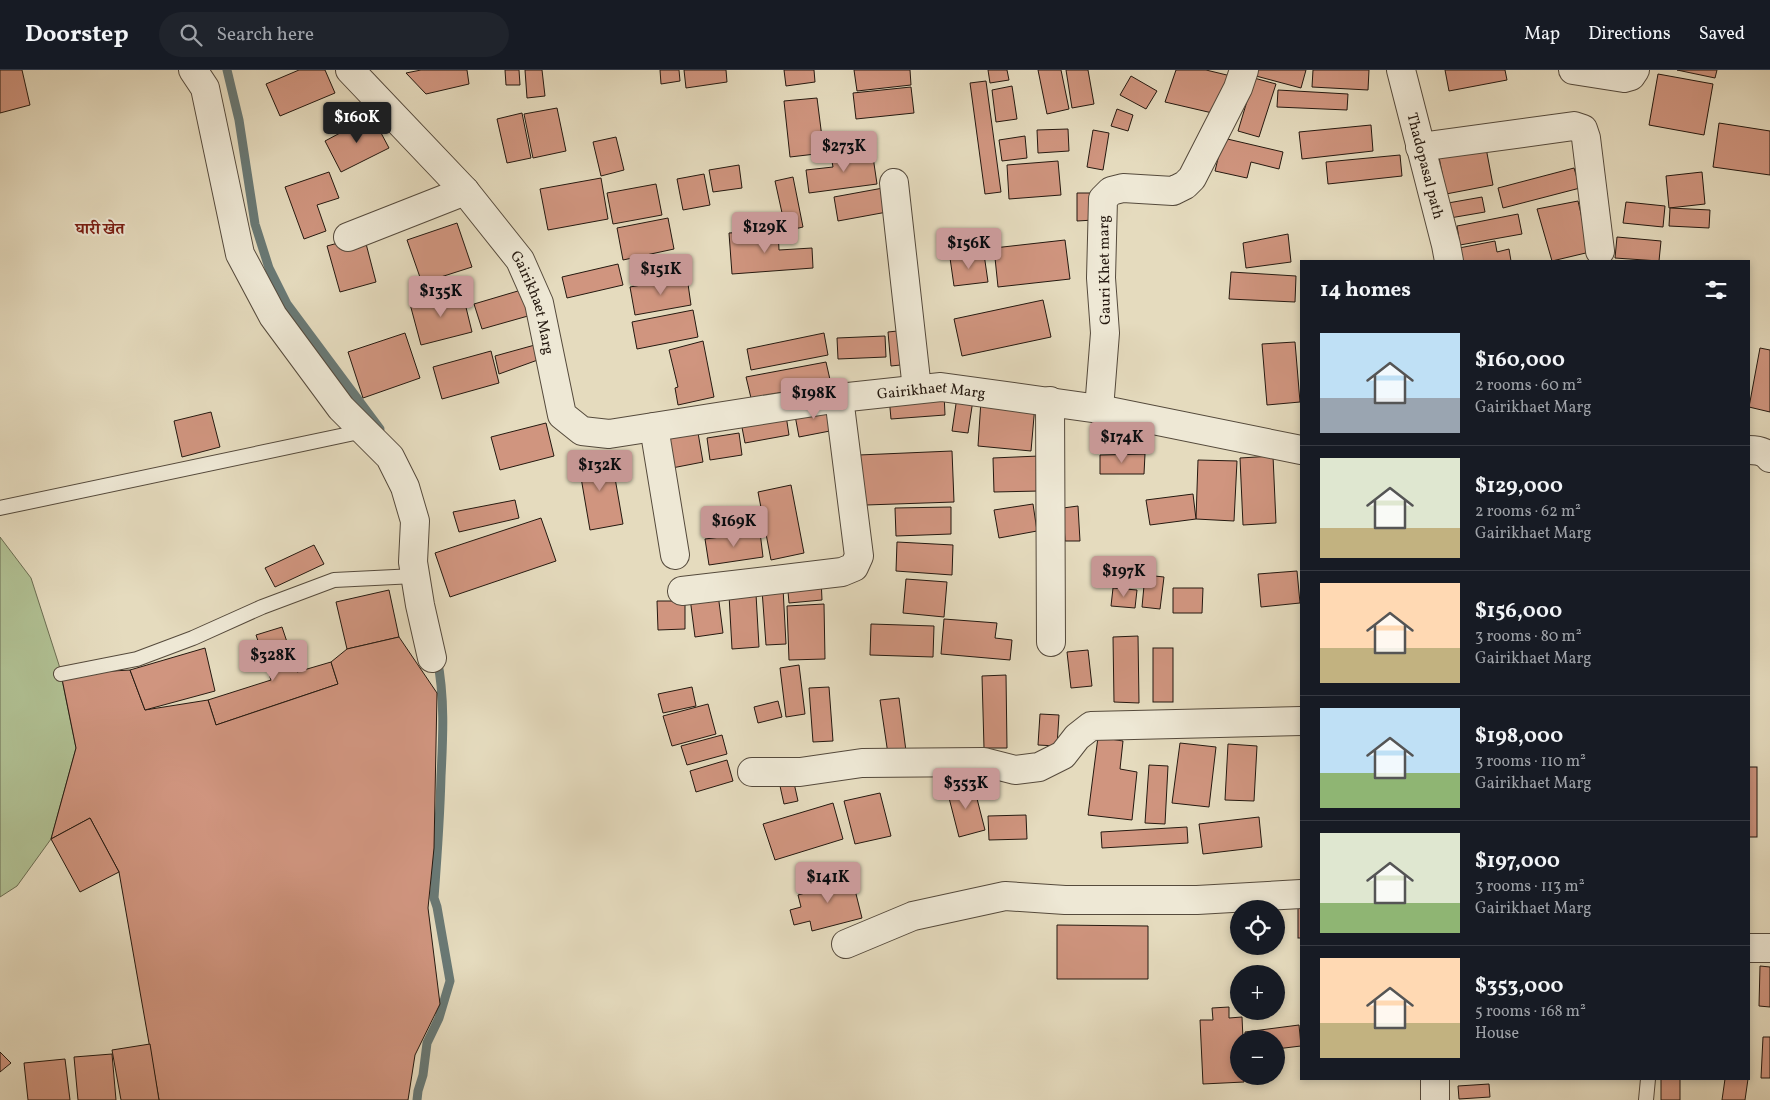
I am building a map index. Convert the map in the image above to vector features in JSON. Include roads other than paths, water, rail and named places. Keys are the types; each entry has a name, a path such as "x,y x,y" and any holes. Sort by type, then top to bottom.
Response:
{"street":[{"path":"192,70 205,88 240,254 274,316 341,408 390,457 405,487 414,521 415,539 413,549 415,576 432,658"},
{"name":"Gairikhaet Marg","path":"350,70 465,191 520,260 539,303 562,415 582,431 609,434 839,398 941,387 1099,409 1300,450"},
{"name":"Gauri Khet marg","path":"1099,409 1105,333 1101,278 1103,199 1112,191 1123,188 1173,191 1185,185 1192,178 1238,88 1244,70"},
{"name":"Thadopasal path","path":"1401,70 1446,245 1448,260"},
{"path":"1573,70 1624,78 1631,76 1635,70"},
{"path":"1420,147 1574,126 1583,130 1586,138 1600,251"},
{"path":"894,183 918,389"},
{"path":"348,237 465,191"},
{"path":"682,591 842,572 854,567 860,556 839,398"},
{"path":"1050,401 1051,642"},
{"path":"654,427 675,555"},
{"path":"1750,450 1757,450 1767,454 1770,458"},
{"path":"752,772 800,772 862,763 974,762 984,762 1015,770 1039,767 1062,755 1078,737 1092,726 1300,721"},
{"path":"846,944 913,916 1005,896 1065,900 1197,900 1300,894"},
{"path":"1750,948 1770,948"},
{"path":"1435,1080 1435,1100"}],"lane":[{"path":"0,508 364,431"},
{"path":"61,674 137,659 193,638 262,606 334,580 415,576"},
{"path":"1646,1100 1648,1080"}],"waterway":[{"path":"227,70 239,120 255,224 269,268 287,304 380,429"},
{"path":"417,1100 423,1075 427,1043 439,1018 450,981 434,898 443,732 440,673 437,658"}],"district":[{"name":"घारी खेत","path":"100,228"}]}
